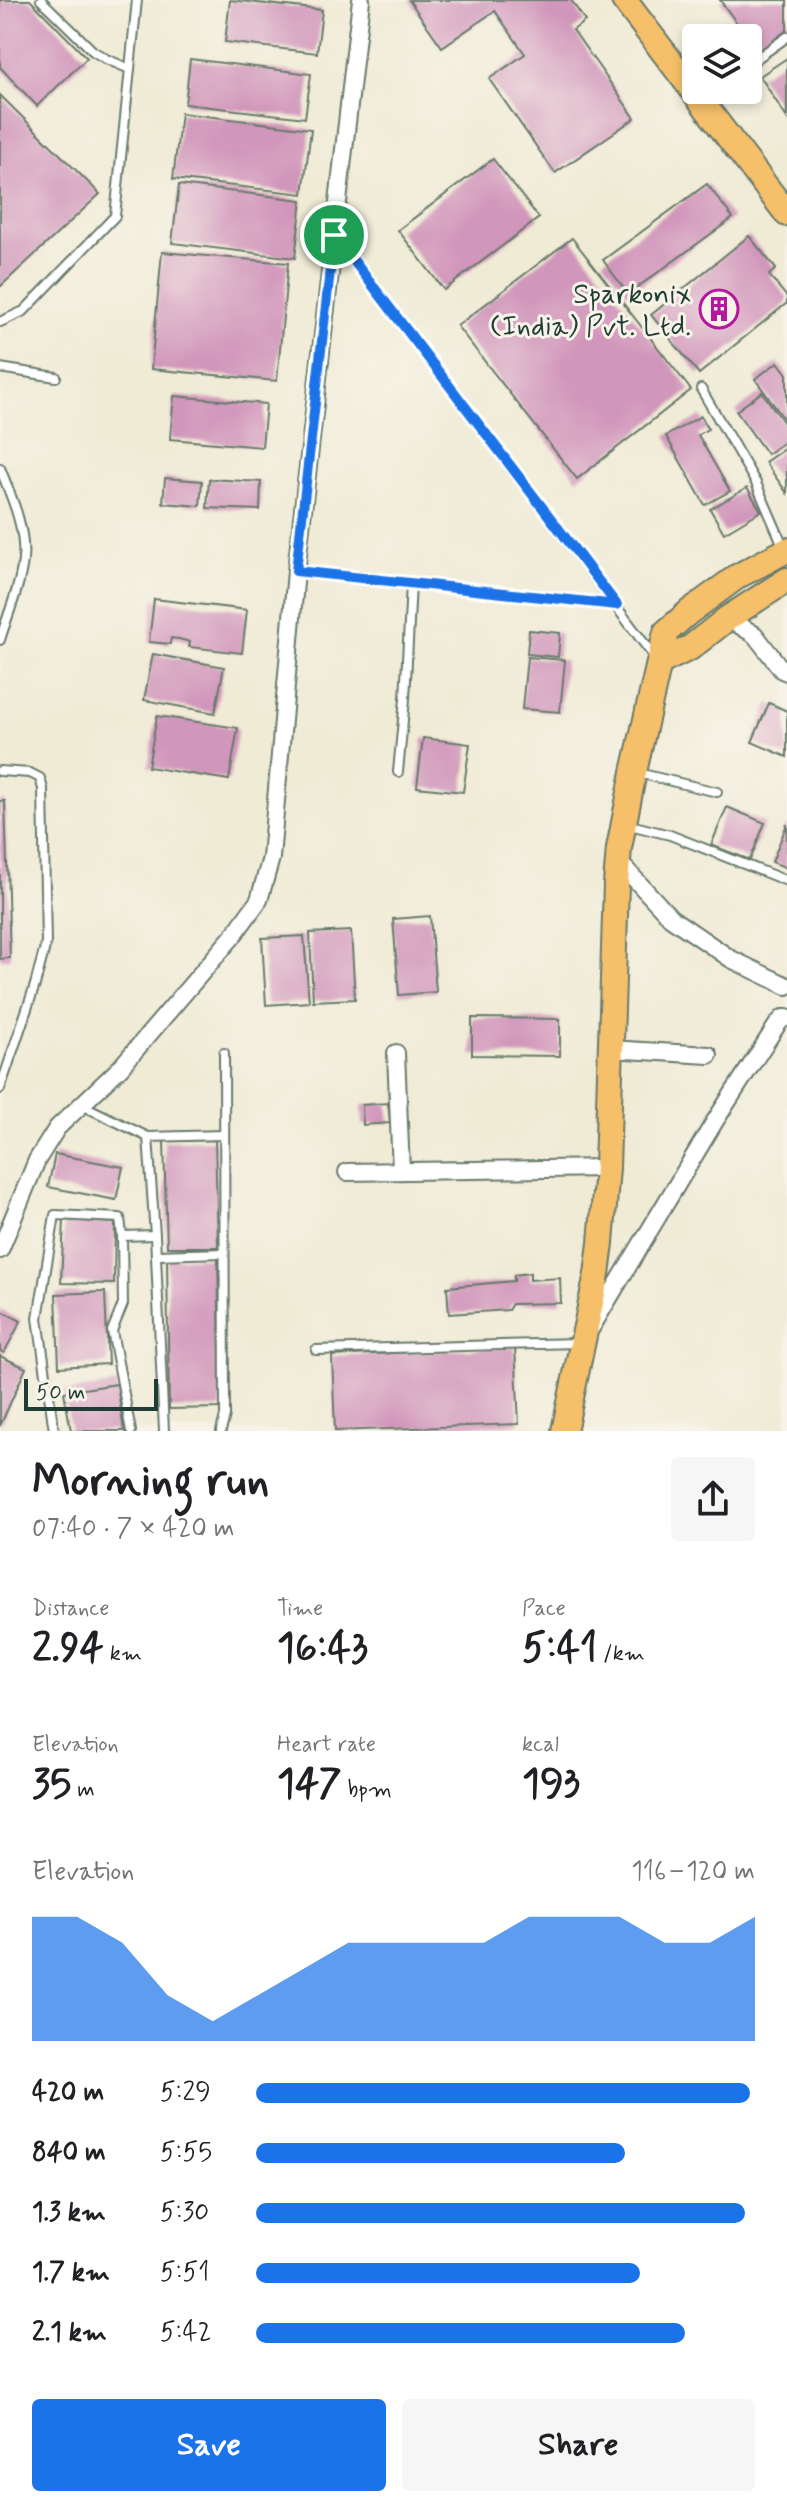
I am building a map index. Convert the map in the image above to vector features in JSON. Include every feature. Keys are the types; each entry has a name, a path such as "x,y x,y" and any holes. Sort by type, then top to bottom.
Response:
{"main road":[{"path":"624,0 787,214"},
{"path":"564,1431 597,1274 607,1168 618,861 634,772 666,632 738,576 786,550"},
{"path":"659,663 690,648 728,618 787,580"}],"street":[{"path":"0,1250 37,1160 57,1128 120,1068 233,936 259,900 271,858 296,571 361,0"},
{"path":"728,618 755,635 782,670 787,672"},
{"path":"618,861 671,918 731,959 787,986"},
{"path":"582,1343 715,1121 777,1025 787,1018"},
{"path":"610,1049 709,1055"},
{"path":"396,1053 401,1171"},
{"path":"347,1172 607,1168"}],"lane":[{"path":"41,0 93,51 130,69"},
{"path":"0,322 24,311 115,216 137,0"},
{"path":"762,55 787,37"},
{"path":"334,235 659,663"},
{"path":"0,368 56,377"},
{"path":"701,389 756,483 786,550"},
{"path":"0,468 16,511 23,559 21,575 0,640"},
{"path":"296,571 617,605"},
{"path":"398,772 411,584"},
{"path":"0,771 30,773 40,778 43,789 46,943 0,1089"},
{"path":"634,772 717,792"},
{"path":"624,824 670,835 787,881"},
{"path":"221,1431 225,1416 224,1053"},
{"path":"81,1105 148,1137 223,1135"},
{"path":"148,1137 164,1431"},
{"path":"54,1431 38,1318 55,1215 120,1218 123,1304 112,1331 131,1431"},
{"path":"122,1236 155,1235"},
{"path":"156,1255 224,1253"},
{"path":"316,1350 582,1343"}],"building":[{"path":"0,0 30,0 87,58 37,106 0,67"},
{"path":"230,0 322,10 317,53 225,42"},
{"path":"409,0 571,0 585,21 573,30 635,118 555,173 489,79 525,54 495,11 442,47"},
{"path":"720,0 787,0 787,30 762,49 762,24 738,24"},
{"path":"787,58 787,118 762,79 762,75"},
{"path":"190,59 311,74 305,118 185,104"},
{"path":"0,95 100,194 0,287"},
{"path":"181,113 311,129 303,194 173,179"},
{"path":"493,159 539,218 444,290 398,230"},
{"path":"707,184 733,218 628,294 603,260"},
{"path":"179,185 302,200 295,258 172,243"},
{"name":"Sparkonix (India) Pvt. Ltd.","path":"749,236 776,269 769,275 787,297 787,303 699,374 651,315"},
{"path":"572,238 691,390 577,479 457,326"},
{"path":"162,252 288,263 277,381 151,369"},
{"path":"778,362 787,374 787,423 755,379"},
{"path":"762,392 787,427 787,440 767,454 736,411"},
{"path":"174,396 266,404 262,447 170,439"},
{"path":"701,416 708,429 698,435 730,491 705,505 666,436"},
{"path":"787,447 787,493 765,462"},
{"path":"165,478 202,481 200,506 163,503"},
{"path":"209,479 261,482 260,510 207,508"},
{"path":"747,488 761,511 724,533 710,509"},
{"path":"154,599 247,610 242,653 189,647 190,642 171,638 170,644 149,642"},
{"path":"529,630 560,633 558,657 527,654"},
{"path":"153,654 224,667 215,713 144,700"},
{"path":"527,657 565,660 560,712 522,709"},
{"path":"769,703 787,711 787,757 752,742"},
{"path":"157,716 238,728 229,780 148,767"},
{"path":"423,738 470,744 463,792 417,787"},
{"path":"0,801 5,801 10,958 0,959"},
{"path":"727,807 765,823 750,860 711,845"},
{"path":"787,824 787,868 772,862"},
{"path":"430,916 436,992 399,995 393,919"},
{"path":"351,931 355,999 313,1001 310,933"},
{"path":"304,936 309,1002 266,1005 262,938"},
{"path":"472,1018 560,1019 560,1056 472,1055"},
{"path":"388,1103 390,1123 363,1125 362,1105"},
{"path":"215,1140 218,1247 167,1247 164,1141"},
{"path":"55,1154 123,1167 116,1200 48,1187"},
{"path":"64,1220 115,1223 114,1284 61,1283"},
{"path":"218,1257 221,1408 169,1409 167,1258"},
{"path":"530,1273 530,1280 560,1278 561,1303 512,1304 508,1310 449,1314 447,1287 514,1281 514,1275"},
{"path":"105,1292 108,1364 59,1367 56,1294"},
{"path":"0,1310 21,1321 4,1353 0,1351"},
{"path":"515,1347 519,1424 335,1431 332,1356"},
{"path":"0,1356 26,1368 0,1426"},
{"path":"117,1384 124,1431 71,1431 64,1392"}],"place":[{"name":"Sparkonix (India) Pvt. Ltd.","path":"719,309"}],"route":[{"path":"334,235 546,513 617,605 296,571 334,235"}]}
